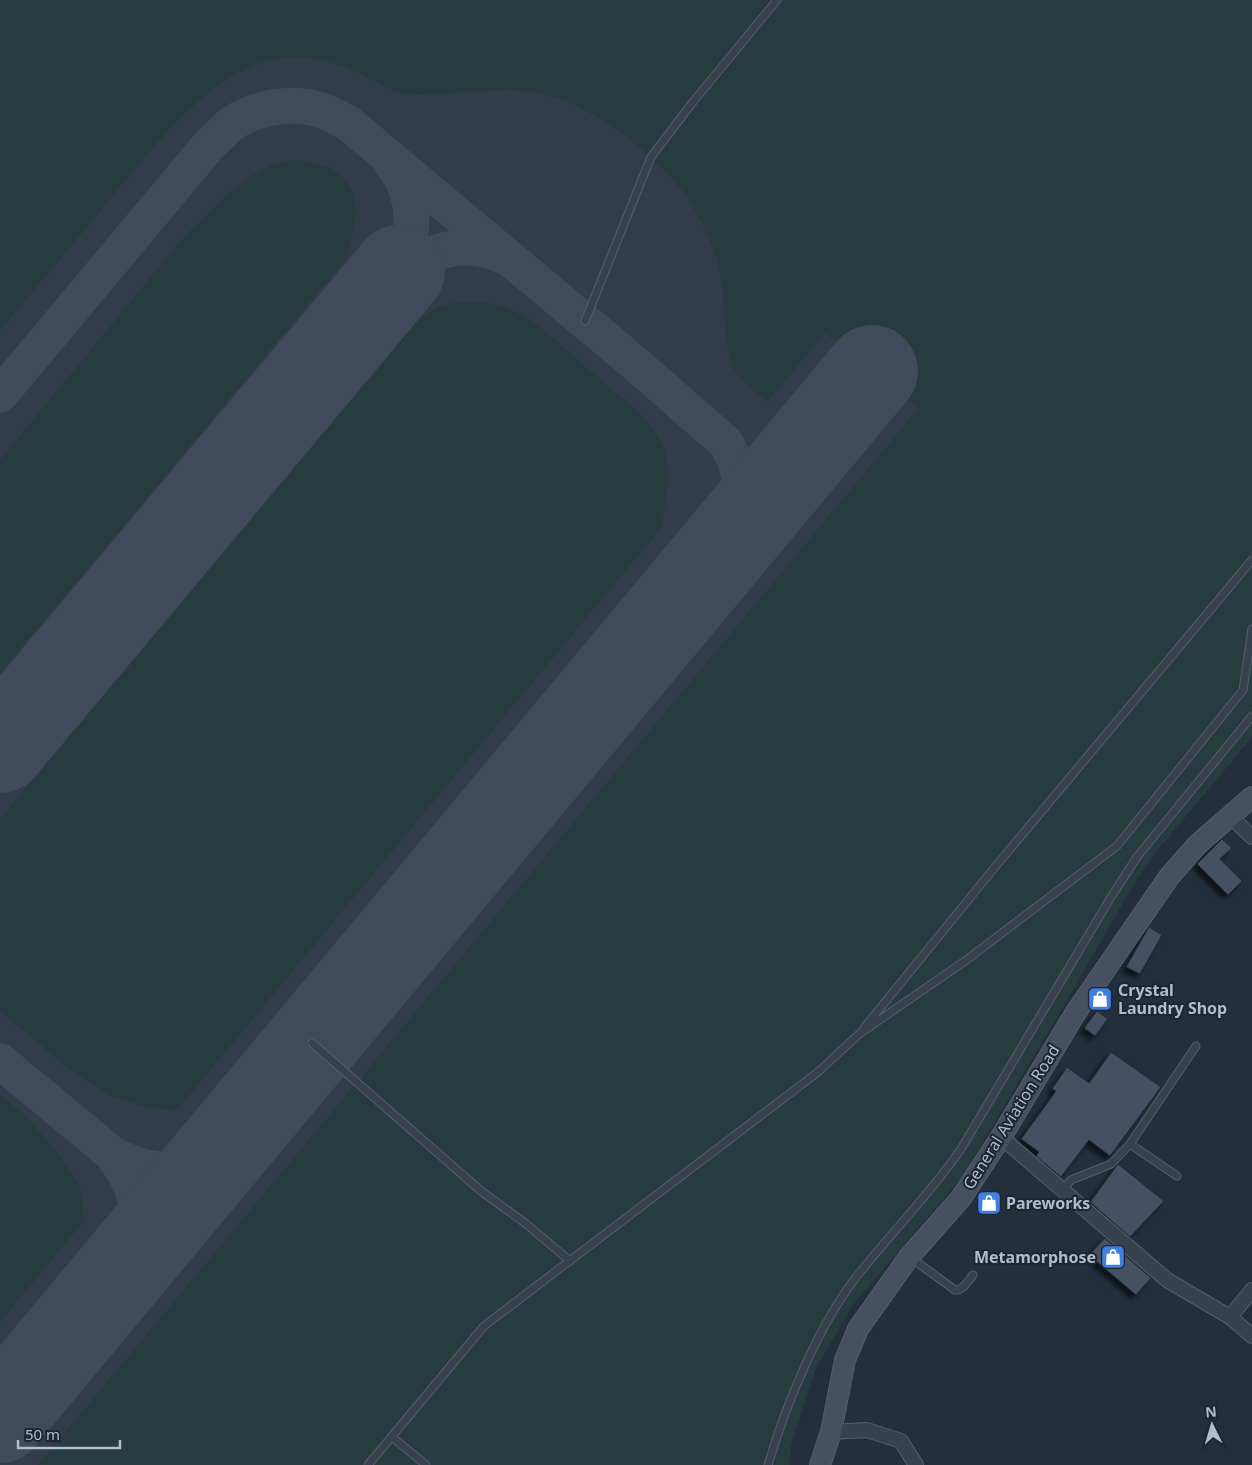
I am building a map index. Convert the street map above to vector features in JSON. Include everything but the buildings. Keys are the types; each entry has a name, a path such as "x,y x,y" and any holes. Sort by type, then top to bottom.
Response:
{"main road":[{"name":"General Aviation Road","path":"820,1465 831,1432 846,1360 858,1329 909,1257 961,1198 1001,1137 1076,1012 1169,877 1198,845 1252,797"}],"street":[{"path":"1230,816 1252,837"},
{"path":"1001,1137 1167,1280 1230,1317 1252,1336"},
{"path":"1230,1317 1252,1290"},
{"path":"831,1432 867,1430 901,1441 916,1465"}],"lane":[{"path":"584,321 651,158 693,102 777,0"},
{"path":"368,1465 484,1326 818,1072 859,1034 1252,560"},
{"path":"859,1034 966,961 1117,846 1243,690 1252,629"},
{"path":"768,1465 781,1424 799,1381 821,1334 839,1303 857,1277 937,1182 961,1149 1115,890 1137,857 1252,716"},
{"path":"312,1042 474,1184 570,1261"},
{"path":"1062,1190 1071,1180 1111,1164 1130,1144 1196,1046"},
{"path":"1130,1144 1177,1176"},
{"path":"909,1257 955,1290 959,1291 962,1289 973,1275"},
{"path":"392,1436 426,1465"}],"shaded area":[{"path":"0,0 1252,0 1252,737 1160,847 1136,880 961,1178 851,1307 815,1370 792,1441 788,1463 790,1465 0,1465"}],"green space":[{"path":"0,0 1252,0 1252,737 1160,847 1136,880 961,1178 851,1307 815,1370 792,1441 788,1463 790,1465 38,1465 918,409 825,333 767,402 749,387 739,377 730,355 717,257 698,215 681,189 650,157 611,126 589,113 568,102 524,91 497,90 409,95 390,89 340,65 304,57 265,61 237,73 211,91 186,113 140,163 0,330"},
{"path":"292,160 315,163 332,169 344,178 352,190 355,205 355,222 345,260 0,673 0,460 184,237 231,191 253,175 272,165"},
{"path":"457,302 493,304 524,317 555,340 641,415 662,445 667,464 667,486 661,528 177,1110 146,1107 112,1096 73,1072 0,1011 0,819 418,320 437,308"},
{"path":"0,1095 26,1116 60,1156 80,1186 84,1221 0,1322"}],"taxiway":[{"path":"0,395 209,145 226,128 250,114 274,107 299,106 312,108 326,112 348,123 631,360 726,443 735,461 740,479 741,498 734,530 725,547"},
{"path":"392,164 406,189 411,216 409,244 399,271"},
{"path":"399,271 424,257 450,249 477,248 505,257"},
{"path":"0,1061 111,1153 140,1166 154,1169 181,1168 209,1158 223,1149"},
{"path":"111,1153 126,1176 136,1200 139,1224 137,1252"}],"runway":[{"path":"0,747 399,271"},
{"path":"0,1417 872,371"}],"place":[{"name":"Crystal Laundry Shop","path":"1100,999"},
{"name":"Pareworks","path":"989,1203"},
{"name":"Metamorphose","path":"1113,1257"}]}
